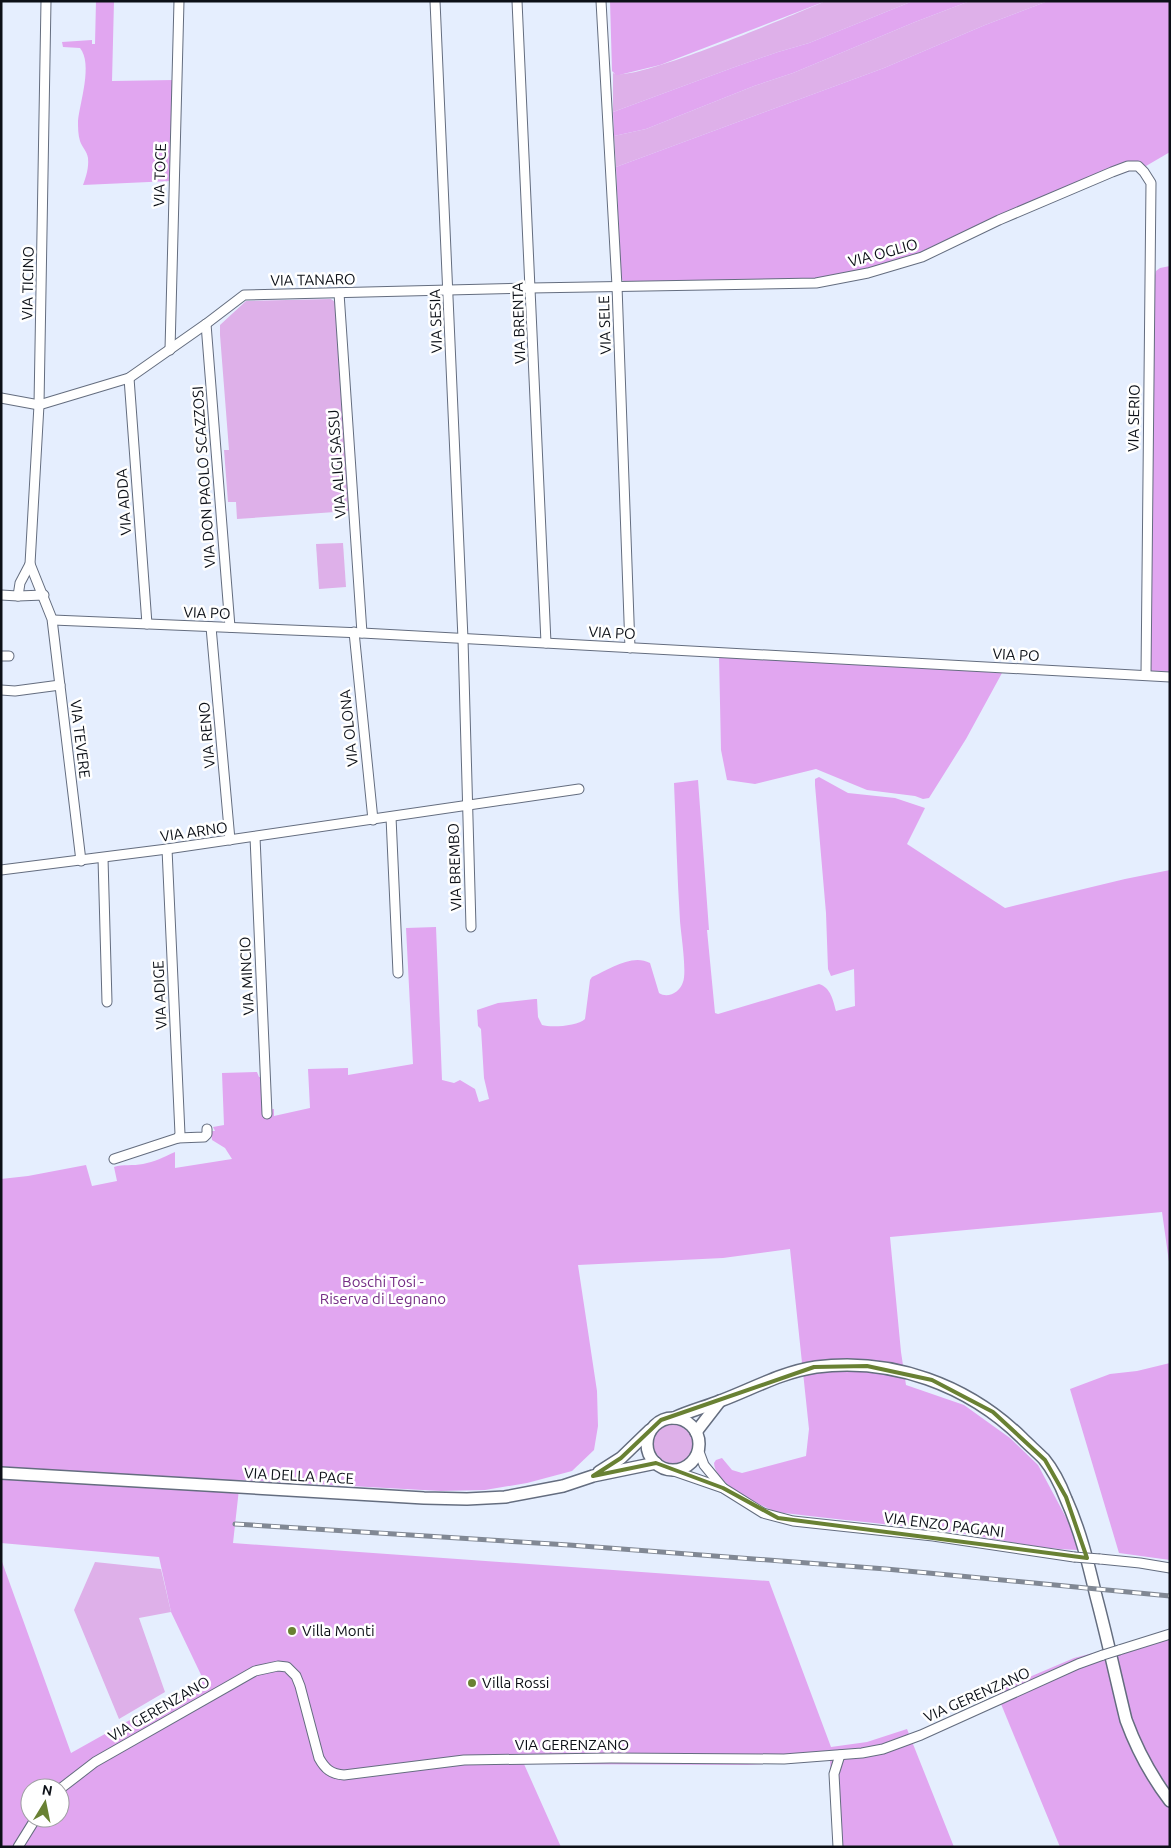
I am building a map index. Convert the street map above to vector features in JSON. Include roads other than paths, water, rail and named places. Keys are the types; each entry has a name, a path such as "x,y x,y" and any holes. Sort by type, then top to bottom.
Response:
{"main road":[{"path":"674,1418 687,1422 696,1432 699,1440 696,1456 686,1466 671,1470 656,1463 646,1444 651,1430 661,1420 674,1418 692,1410 720,1402 785,1375 814,1367 841,1364 916,1374 967,1396 993,1412 1045,1460 1066,1497 1082,1539 1126,1720 1134,1744 1154,1780 1170,1801"},
{"path":"696,1432 720,1402"},
{"name":"VIA DELLA PACE","path":"593,1476 621,1458 651,1430"},
{"name":"VIA DELLA PACE","path":"1,1473 458,1499 505,1497 563,1486 593,1476 656,1463"}],"street":[{"name":"VIA TICINO","path":"30,564 39,405 46,1"},
{"name":"VIA TOCE","path":"170,350 179,1"},
{"name":"VIA SESIA","path":"435,1 463,639 467,806"},
{"name":"VIA BRENTA","path":"518,1 546,644"},
{"name":"VIA SELE","path":"601,1 617,286 630,648"},
{"name":"VIA OGLIO","path":"617,286 816,283 868,273 937,251 1000,220 1112,172 1128,166 1138,166"},
{"name":"VIA SERIO","path":"1138,166 1148,176 1151,183 1146,675"},
{"name":"VIA TANARO","path":"39,405 129,378 244,295 617,286"},
{"name":"VIA ALIGI SASSU","path":"339,293 358,633"},
{"name":"VIA DON PAOLO SCAZZOSI","path":"206,324 230,627"},
{"name":"VIA ADDA","path":"129,378 147,624"},
{"path":"1,398 39,405"},
{"path":"18,596 20,582 30,564"},
{"name":"VIA TEVERE","path":"30,564 44,595 52,620 81,861"},
{"path":"20,582 29,578 39,584"},
{"path":"1,595 44,595"},
{"name":"VIA PO","path":"52,620 358,633 1170,677"},
{"name":"VIA RENO","path":"211,627 230,840"},
{"name":"VIA OLONA","path":"358,633 373,820"},
{"path":"1,690 14,691 60,686"},
{"name":"VIA ARNO","path":"1,870 167,850 579,789"},
{"name":"VIA BREMBO","path":"467,806 471,927"},
{"path":"391,817 398,973"},
{"name":"VIA MINCIO","path":"255,837 267,1114"},
{"name":"VIA ADIGE","path":"167,850 180,1134 178,1138"},
{"path":"103,858 107,1002"},
{"path":"114,1159 178,1138 204,1137 207,1134 207,1129"},
{"name":"VIA ENZO PAGANI","path":"698,1449 704,1465 723,1488"},
{"name":"VIA ENZO PAGANI","path":"671,1470 723,1488 763,1513 793,1522 933,1536 1074,1557 1140,1563 1170,1568"},
{"name":"VIA GERENZANO","path":"70,1781 95,1762 254,1671 278,1666 287,1666 296,1676 319,1758 327,1769 344,1776 464,1760 611,1758 784,1759 862,1753 883,1749 921,1735 1078,1664 1170,1634"},
{"path":"838,1847 834,1774 840,1755"},
{"path":"18,1847 30,1828"}],"railway":[{"path":"235,1524 569,1545 886,1569 1170,1596"}],"place":[{"name":"Villa Monti","path":"292,1631"},
{"name":"Villa Rossi","path":"472,1683"}],"park label":[{"name":"Boschi Tosi - Riserva di Legnano","path":"383,1290"}]}
